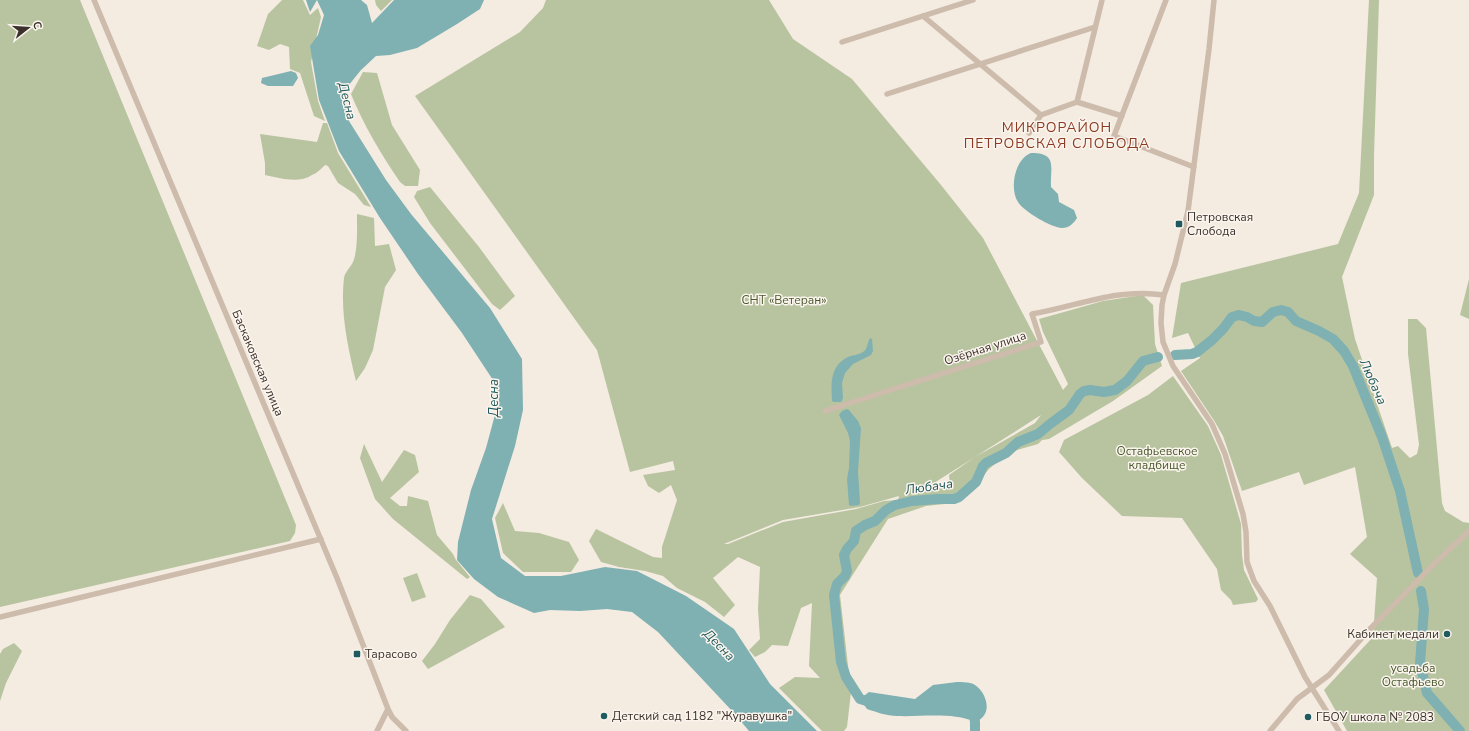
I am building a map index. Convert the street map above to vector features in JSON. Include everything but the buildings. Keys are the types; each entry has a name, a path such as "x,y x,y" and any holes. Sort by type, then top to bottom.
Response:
{"street":[{"name":"Баскаковская улица","path":"94,0 321,539 388,709 392,717 406,731"},
{"path":"842,42 973,0"},
{"path":"1077,102 1102,0"},
{"path":"1166,0 1114,136 1194,167"},
{"path":"1214,0 1188,210 1175,264 1164,295 1161,323 1162,333 1165,350 1173,366 1212,424 1219,438 1236,487 1243,514 1246,532 1246,554 1251,575 1270,606 1305,677 1339,731"},
{"path":"923,16 1041,115"},
{"path":"887,94 1095,27"},
{"path":"1029,133 1041,115 1077,102 1122,116"},
{"name":"Озёрная улица","path":"825,411 1041,342 1032,314 1065,308 1101,297 1130,293 1164,295"},
{"path":"1270,731 1297,699 1329,675 1370,629 1469,531"},
{"path":"0,617 321,539"},
{"path":"377,731 388,709"}],"green space":[{"path":"0,0 80,0 296,525 295,533 290,541 0,607"},
{"path":"282,0 303,0 310,15 318,8 321,17 311,62 318,101 325,121 314,116 300,73 290,69 289,47 280,44 269,50 257,46 268,14"},
{"path":"375,0 392,0 381,11 376,5"},
{"name":"СНТ «Ветеран»","path":"546,0 769,0 793,39 852,79 941,185 983,238 1063,390 1068,384 1043,332 1039,319 1103,301 1143,295 1153,305 1155,344 1162,366 1113,401 1049,439 1042,440 1038,444 1017,450 1002,458 989,469 967,496 954,503 926,506 888,519 840,595 851,692 847,727 844,731 822,731 779,688 795,677 820,678 809,666 812,603 801,608 788,646 772,645 765,652 755,657 749,650 760,639 758,609 760,567 738,557 713,578 735,605 724,617 705,602 677,588 663,576 601,562 589,541 596,529 653,557 662,558 662,547 677,500 671,485 659,493 648,486 643,475 675,470 673,461 630,472 597,350 415,96 520,32 543,8","holes":["1041,415 1035,423 975,457","975,457 949,475 950,484 916,493 915,491 926,488","899,496 898,500 884,501 856,509 783,522 728,544 724,544 783,520 860,507"]},
{"name":"усадьба Остафьево","path":"1369,0 1379,0 1374,195 1342,277 1355,339 1392,448 1398,446 1410,458 1417,454 1419,445 1408,354 1408,319 1417,319 1426,328 1442,503 1445,511 1463,522 1469,523 1469,731 1347,731 1324,690 1373,637 1377,578 1350,554 1367,537 1355,467 1304,485 1299,472 1242,491 1223,436 1181,371 1200,358 1188,333 1172,338 1181,283 1338,244 1359,193"},
{"path":"363,72 377,73 392,125 420,170 418,186 405,186 400,182 361,117 351,94"},
{"path":"323,123 327,123 338,153 371,207 364,205 355,194 338,183 328,166 325,165 316,173 307,178 295,180 265,175 265,163 260,134 317,142"},
{"path":"430,187 479,247 515,296 500,310 492,304 430,223 414,197 417,191"},
{"path":"357,214 374,218 375,246 389,244 396,270 385,287 373,350 365,368 356,381 350,356 344,317 343,291 346,272 353,262 356,252"},
{"path":"1469,279 1469,319 1460,315"},
{"name":"Остафьевское кладбище","path":"1173,376 1208,426 1221,455 1241,524 1244,570 1258,599 1256,602 1233,605 1231,600 1221,590 1217,569 1182,518 1122,516 1082,478 1059,452 1064,440 1148,395"},
{"path":"364,444 382,482 404,450 415,455 419,472 390,498 400,506 407,506 408,496 428,501 437,535 470,577 467,579 393,519 375,499 360,458"},
{"path":"503,503 515,531 539,533 569,542 579,560 571,572 523,572 503,553 495,518"},
{"path":"417,573 426,597 412,602 403,578"},
{"path":"470,595 481,599 505,627 428,669 422,661 450,620"},
{"path":"14,643 22,651 6,683 0,701 0,654 3,649"}],"water":[{"path":"306,0 317,0 310,12"},
{"name":"Десна","path":"317,0 361,0 367,5 372,23 394,0 484,0 480,9 417,48 390,55 376,56 361,70 344,91 349,121 386,180 411,214 490,308 522,359 523,410 515,446 492,519 501,558 525,576 561,576 605,567 637,571 686,596 734,629 770,684 817,731 749,731 658,632 632,612 607,609 580,611 550,610 534,613 498,597 474,579 457,560 458,542 471,490 486,448 499,400 493,380 462,333 418,274 380,218 339,151 319,100 310,46 318,35 324,15"},
{"path":"291,71 296,73 298,78 293,86 268,86 261,83 262,78"},
{"path":"1031,153 1040,154 1049,158 1051,162 1051,187 1058,194 1059,202 1074,210 1077,218 1073,223 1065,228 1052,225 1031,214 1021,206 1015,196 1014,182 1017,167 1025,156"},
{"path":"870,338 872,339 873,351 871,355 853,364 845,373 842,383 843,398 841,402 832,401 833,376 838,365 848,357 865,351"},
{"path":"847,409 858,421 861,428 858,471 860,503 859,505 851,506 849,505 847,479 850,441 848,433 839,415 842,411"},
{"path":"957,682 973,684 983,694 987,705 981,719 975,722 967,719 947,716 893,716 867,709 860,699 869,692 915,699 933,685"}],"waterway":[{"name":"Любача","path":"1175,355 1192,354 1197,352 1212,340 1232,317 1239,315 1254,321 1262,322 1273,312 1281,310 1288,312 1296,321 1333,339 1344,351 1353,366 1382,437 1400,491 1418,573"},
{"name":"Любача","path":"873,703 860,699 846,677 841,662 834,595 837,584 845,576 847,571 844,555 854,541 856,531 875,521 886,510 895,505 912,501 954,499 959,497 976,482 983,466 986,463 1006,453 1018,442 1038,434 1069,410 1080,394 1084,391 1090,390 1104,392 1115,390 1127,381 1143,361 1158,357"},
{"name":"Любача","path":"1421,591 1424,609 1420,663 1427,693 1460,731"},
{"name":"Любача","path":"973,709 975,731"}],"place":[{"name":"Петровская Слобода","path":"1179,224"},
{"name":"Кабинет медали","path":"1447,634"},
{"name":"Тарасово","path":"357,654"},
{"name":"Детский сад 1182 \"Журавушка\"","path":"604,716"},
{"name":"ГБОУ школа № 2083","path":"1308,717"}],"district":[{"name":"МИКРОРАЙОН ПЕТРОВСКАЯ СЛОБОДА","path":"1057,136"}]}
